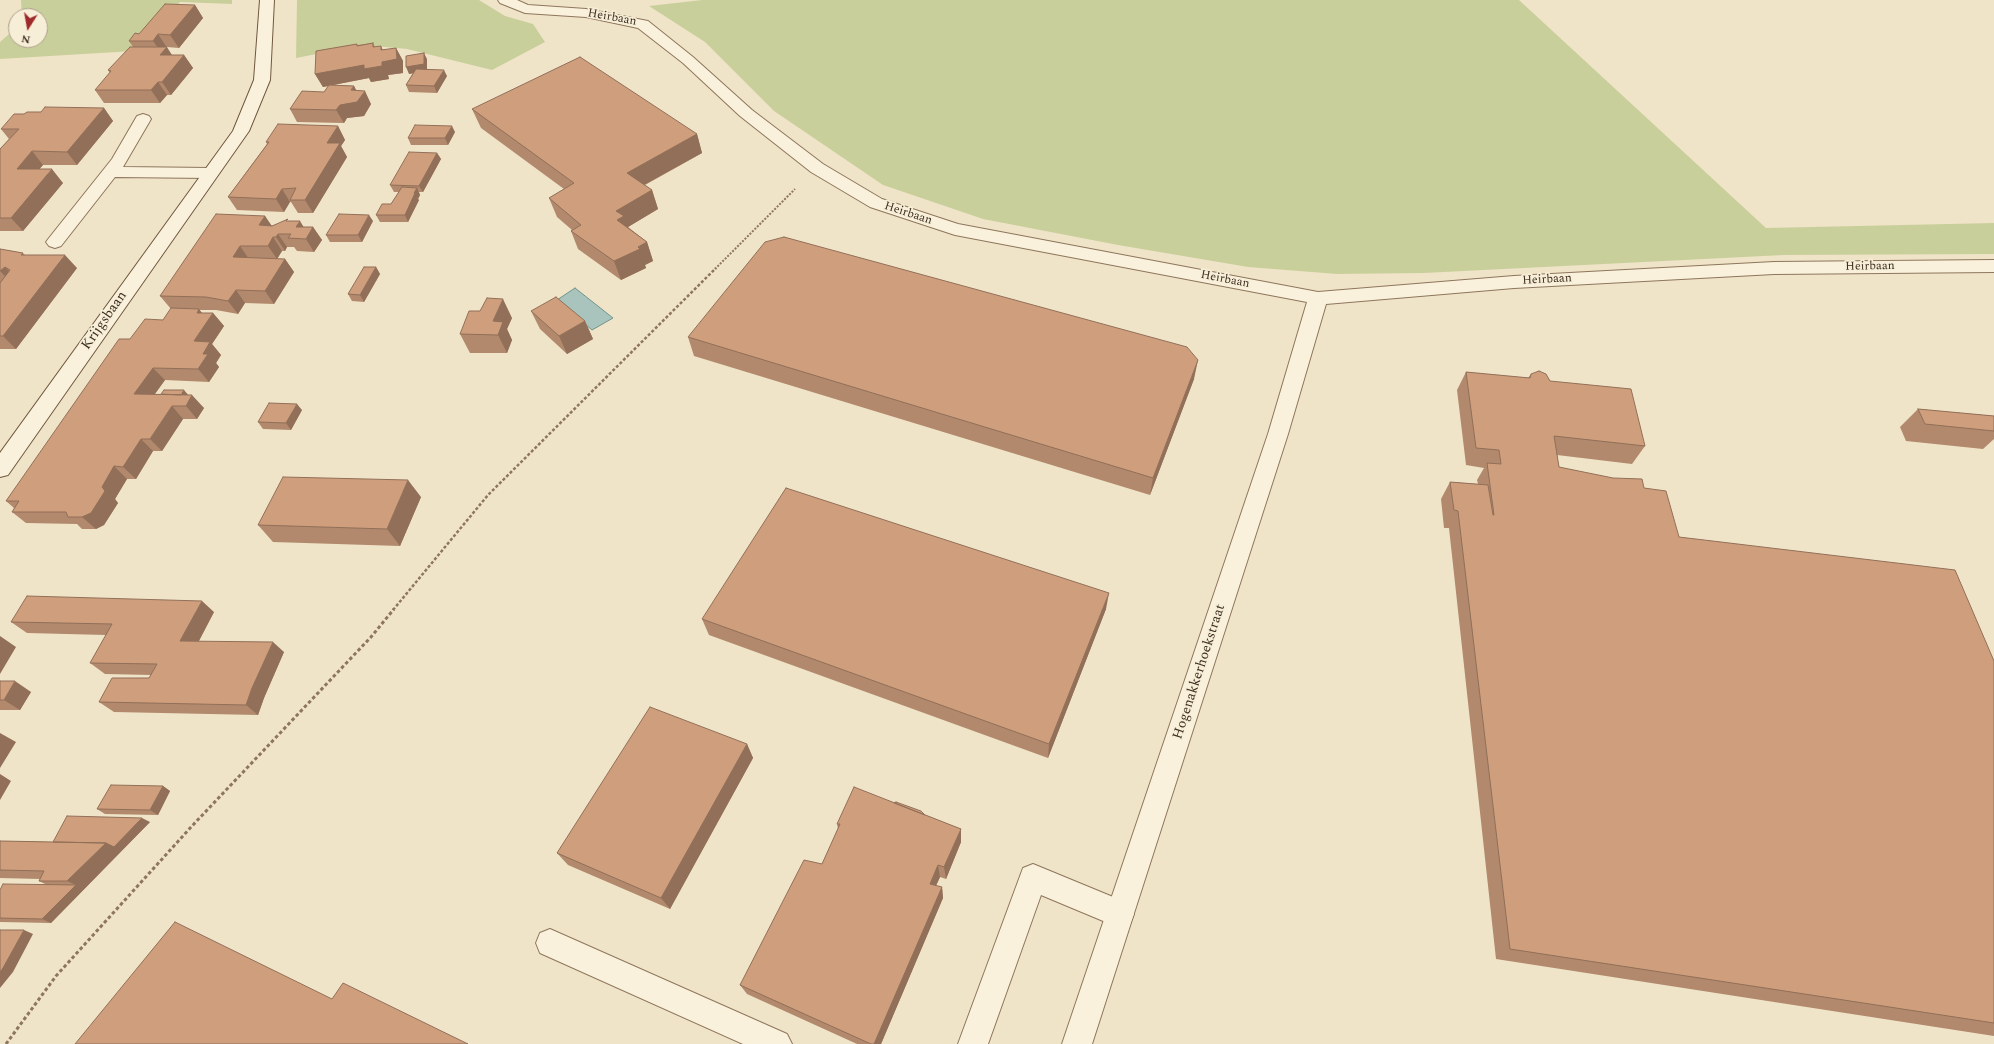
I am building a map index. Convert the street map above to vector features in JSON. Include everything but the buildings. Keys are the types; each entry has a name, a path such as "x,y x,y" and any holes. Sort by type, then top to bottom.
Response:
{"street":[{"name":"Krijgsbaan","path":"0,469 241,131 262,80 267,0"},
{"name":"Heirbaan","path":"505,0 525,9 586,13 643,24 688,60 746,113 817,168 876,203 955,229 1318,298 1514,282 1774,268 1994,266"},
{"path":"55,242 119,161 143,119"},
{"path":"110,172 210,173"},
{"name":"Hogenakkerhoekstraat","path":"1077,1044 1278,434 1318,298"},
{"path":"973,1044 1033,878 1120,914"},
{"path":"550,943 777,1044"}],"path":[{"path":"6,1044 56,976 192,826 371,637 488,495 817,168"}],"green space":[{"path":"21,0 232,0 232,4 180,2 134,51 0,59 0,42 8,35 8,48 48,48 48,8 22,8"},
{"path":"297,0 479,0 505,16 533,24 545,42 492,70 407,49 363,45 296,58"},
{"path":"702,0 1519,0 1766,228 1994,223 1994,254 1784,255 1424,273 1337,274 1248,267 1118,245 983,219 883,185 774,111 705,42 649,6"}],"water":[{"path":"575,288 613,318 592,330 557,300"}]}
